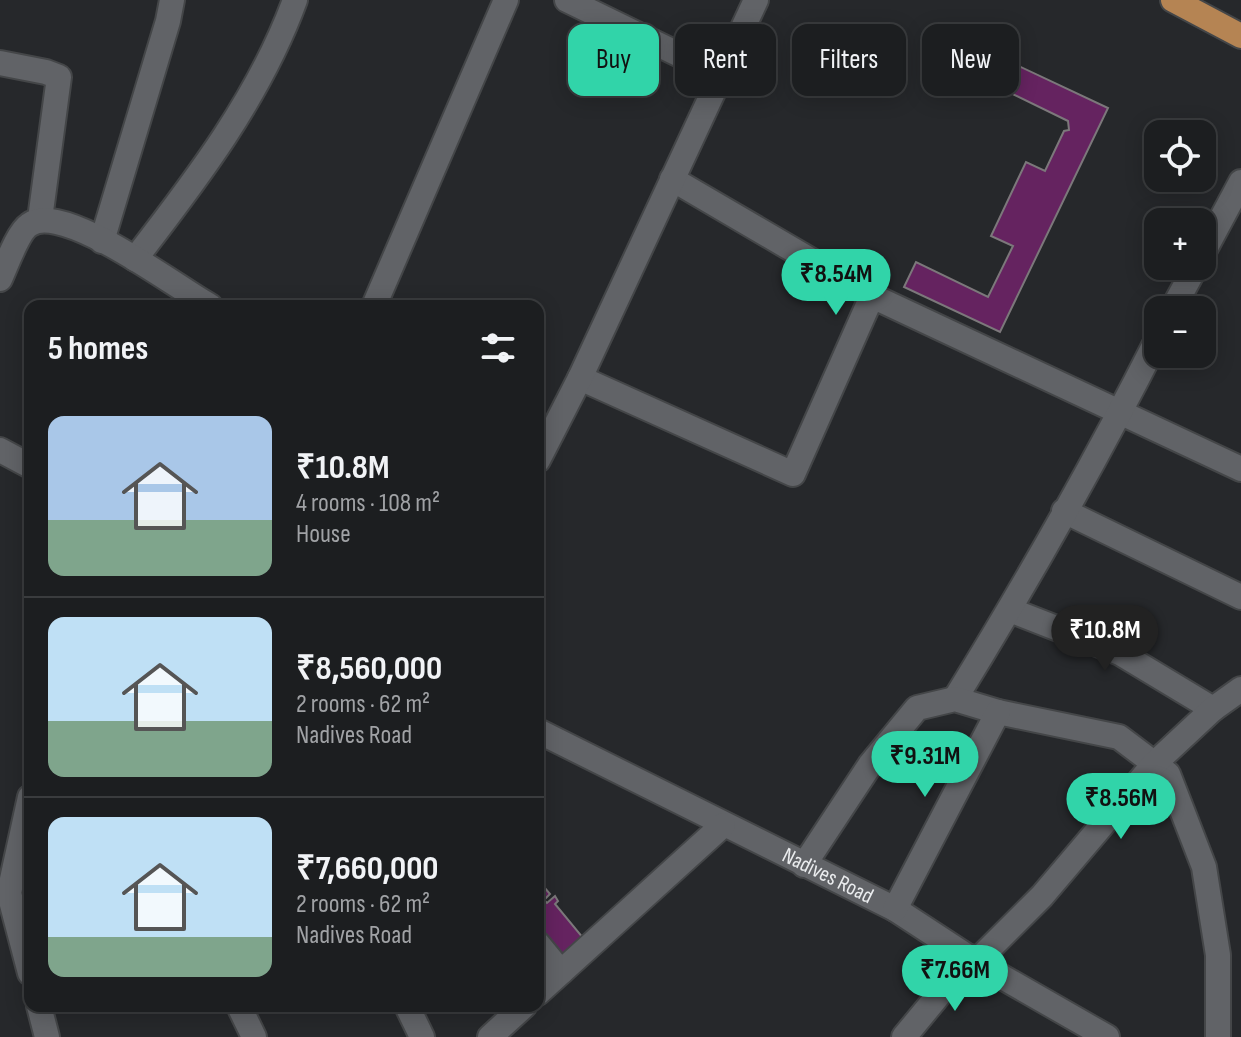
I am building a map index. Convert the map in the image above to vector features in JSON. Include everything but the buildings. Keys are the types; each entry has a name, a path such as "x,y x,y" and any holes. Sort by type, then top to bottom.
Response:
{"main road":[{"path":"1188,4 1241,36"}],"street":[{"path":"102,241 172,0"},
{"path":"135,259 189,188 254,89 283,33 295,0"},
{"path":"377,300 506,0"},
{"path":"567,0 675,53"},
{"path":"745,24 756,0"},
{"path":"0,63 59,77 59,97 40,219"},
{"path":"544,448 580,378 711,96"},
{"path":"672,179 872,296 1241,469"},
{"path":"1216,229 1241,182"},
{"path":"0,279 26,226 40,219 63,222 102,241 200,300"},
{"path":"580,378 793,474 872,296"},
{"path":"955,699 1010,610 1144,366"},
{"path":"0,450 24,463"},
{"path":"1064,511 1241,597"},
{"path":"1010,610 1120,653 1213,709"},
{"path":"904,1037 973,960 1042,896 1154,764 1213,709 1241,689"},
{"path":"804,865 870,765 917,708 955,699 998,712 1119,737 1168,774 1204,867 1218,955 1218,1037"},
{"path":"895,909 998,712"},
{"name":"Nadives Road","path":"544,734 895,909 973,960 1107,1037"},
{"path":"544,988 723,825"},
{"path":"24,850 9,893 24,950"},
{"path":"544,951 561,972"},
{"path":"41,1012 47,1037"},
{"path":"242,1012 254,1037"},
{"path":"410,1012 422,1037"},
{"path":"490,1037 517,1012"}]}
